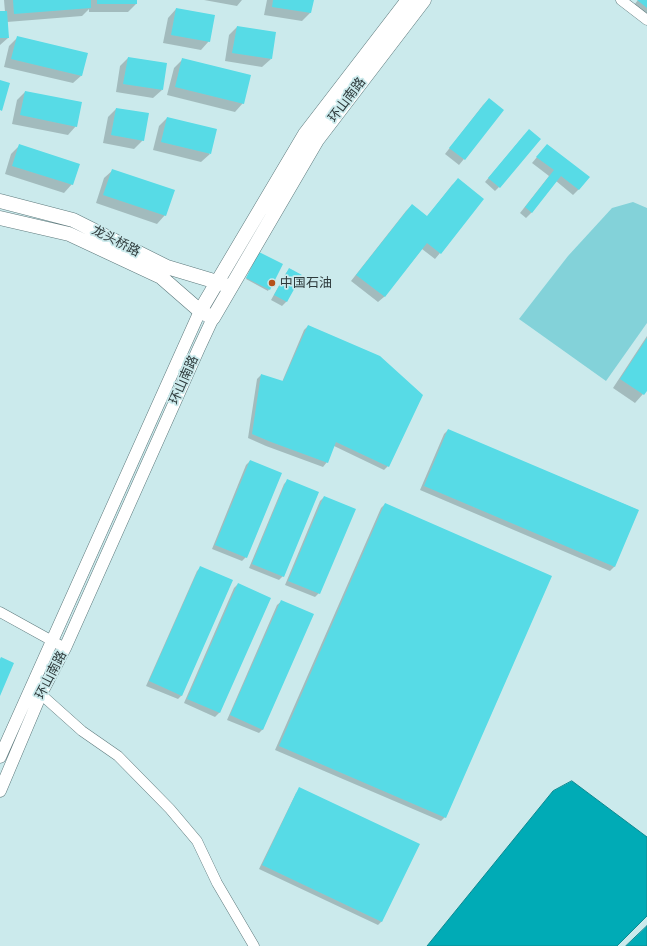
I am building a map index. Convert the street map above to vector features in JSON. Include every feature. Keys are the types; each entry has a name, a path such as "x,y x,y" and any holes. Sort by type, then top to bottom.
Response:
{"main road":[{"name":"环山南路","path":"200,311 305,134 408,0"},
{"name":"环山南路","path":"214,318 317,140 424,0"},
{"name":"龙头桥路","path":"0,201 73,220 167,267 218,282 231,288"},
{"name":"龙头桥路","path":"0,218 69,234 161,277 200,311 214,318"}],"street":[{"path":"621,0 647,20"},
{"name":"环山南路","path":"0,791 37,691 53,641 200,311"},
{"name":"环山南路","path":"0,757 37,691 65,648 198,348 214,318"},
{"path":"0,612 65,648"},
{"path":"37,691 82,731 118,756 170,809 197,841 217,883 254,946"}],"shaded area":[{"path":"633,202 647,208 647,323 606,381 519,319 568,256 612,208"},
{"path":"572,781 647,837 647,916 617,946 427,946 553,791"},
{"path":"647,926 647,946 626,946"}],"building":[{"path":"13,0 91,0 91,8 14,14"},
{"path":"97,0 137,0 137,4 97,4"},
{"path":"273,0 314,0 311,13 272,7"},
{"path":"637,0 647,0 647,8"},
{"path":"176,8 215,15 210,42 171,35"},
{"path":"0,11 7,11 9,38 0,38"},
{"path":"237,26 276,32 272,59 232,53"},
{"path":"17,36 88,53 82,76 11,59"},
{"path":"128,57 167,63 163,90 123,84"},
{"path":"182,58 251,75 244,104 175,87"},
{"path":"0,80 10,83 2,111 0,110"},
{"path":"25,91 82,102 77,127 20,115"},
{"path":"489,98 504,110 465,160 449,148"},
{"path":"116,108 149,113 144,141 111,135"},
{"path":"167,117 217,129 211,154 161,142"},
{"path":"529,129 541,139 500,188 488,178"},
{"path":"19,144 80,164 73,185 12,166"},
{"path":"547,144 590,177 579,190 561,176 532,213 525,207 554,170 536,157"},
{"path":"112,169 175,190 166,216 103,195"},
{"path":"458,178 484,199 441,254 427,243 385,297 356,275 412,204 427,216"},
{"path":"259,252 283,264 270,290 246,278"},
{"path":"289,268 302,275 287,302 274,295"},
{"path":"308,325 380,356 423,395 389,467 336,442 328,463 252,434 261,374 283,381"},
{"path":"647,338 647,391 644,395 620,379"},
{"path":"448,429 639,510 615,567 424,486"},
{"path":"250,460 282,473 247,558 215,545"},
{"path":"287,479 319,492 284,577 252,564"},
{"path":"324,496 356,509 320,594 288,581"},
{"path":"385,503 552,576 446,818 279,746"},
{"path":"200,566 233,580 182,696 149,681"},
{"path":"238,583 271,598 220,713 187,699"},
{"path":"281,600 314,614 263,730 230,715"},
{"path":"1,657 14,663 0,696 0,659"},
{"path":"299,787 420,844 382,922 262,865"}],"place":[{"name":"中国石油","path":"272,283"}]}
